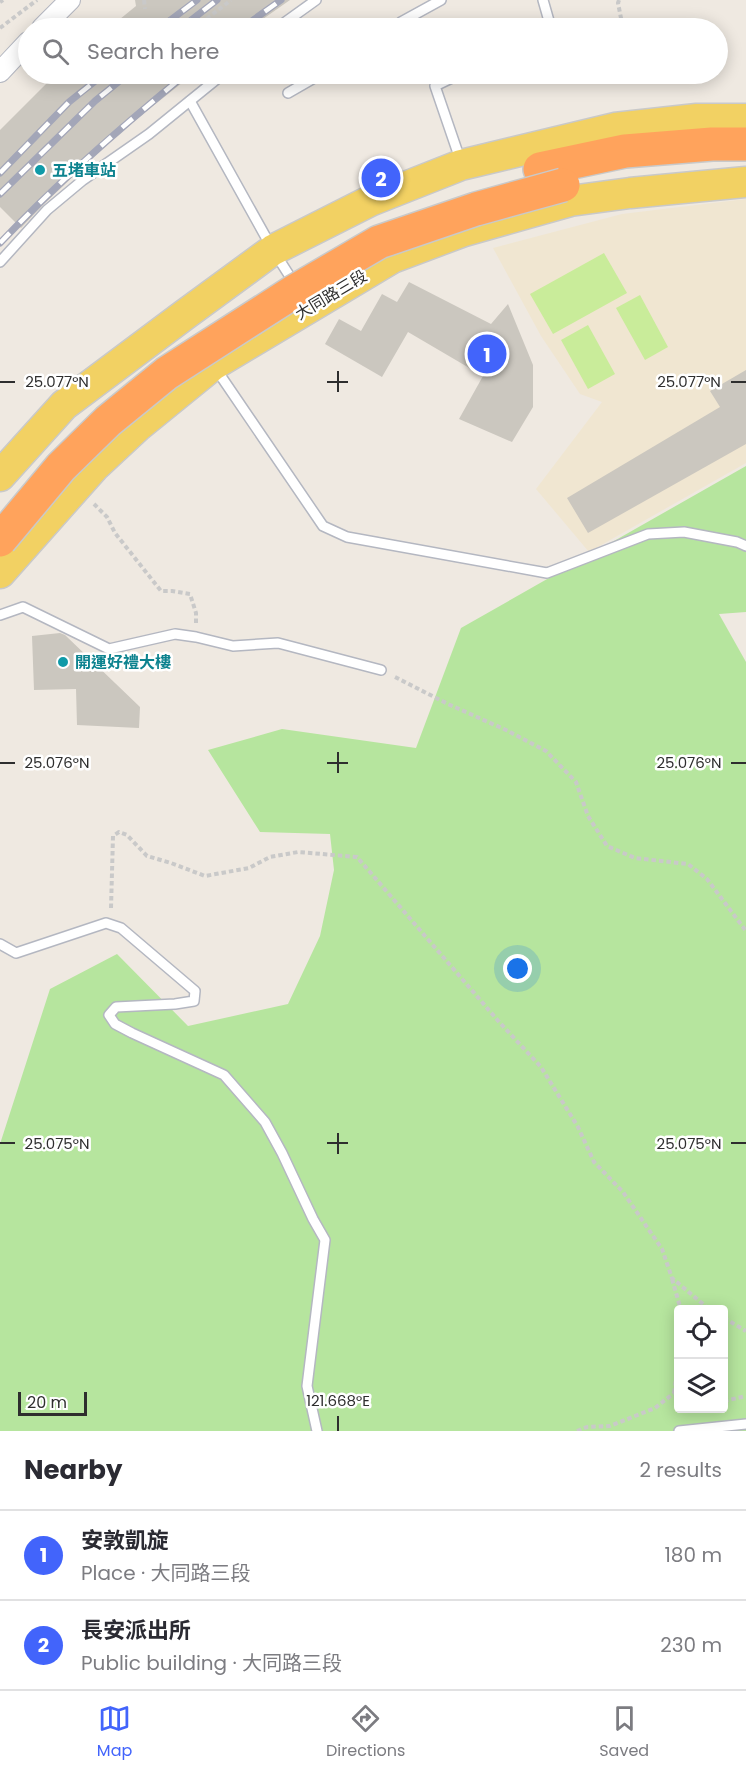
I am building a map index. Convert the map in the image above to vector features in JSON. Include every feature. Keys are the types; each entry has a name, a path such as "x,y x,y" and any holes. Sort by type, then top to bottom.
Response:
{"highway":[{"path":"0,540 61,467 108,421 167,373 295,291 379,242 626,151 712,144 746,144"},
{"path":"0,515 47,458 98,410 213,324 340,242 436,201 552,177 746,162"}],"main road":[{"path":"0,476 64,405 273,250 370,201 461,165 615,128 697,119 746,119"},
{"name":"大同路三段","path":"0,573 94,467 138,426 213,365 392,258 475,228 570,201 746,182"}],"street":[{"path":"52,18 69,0"},
{"path":"0,72 18,53"}],"lane":[{"path":"291,18 316,0"},
{"path":"408,18 441,0"},
{"path":"543,0 548,18"},
{"path":"0,262 47,210 83,180 149,134 211,84"},
{"path":"288,93 304,84"},
{"path":"439,84 435,86 461,165"},
{"path":"190,101 273,250 310,308"},
{"path":"213,365 323,526 347,537 547,573 648,534 684,532 738,542 746,546"},
{"path":"0,615 23,607 109,649 175,634 233,646 278,643 381,670"},
{"path":"0,944 16,953 106,923 121,928 195,991 194,1001 116,1007 109,1015 115,1024 224,1075 266,1122 313,1219 326,1240 307,1386 317,1431"},
{"path":"679,1431 746,1424"}],"path":[{"path":"0,28 37,0"},
{"path":"144,0 145,9"},
{"path":"208,18 231,0"},
{"path":"619,0 621,18"},
{"path":"77,486 107,517 115,533 161,591 190,594 196,613 196,637"},
{"path":"381,670 546,751 576,782 588,816 607,846 635,858 688,864 707,879 746,931"},
{"path":"106,923 111,907 113,836 119,832 127,835 147,856 206,876 249,868 270,857 298,852 357,857 500,1023 541,1067 578,1127 594,1162 623,1192 662,1249 680,1305"},
{"path":"672,1278 704,1305"},
{"path":"728,1321 746,1331"},
{"path":"577,1431 587,1427 609,1425 655,1408 674,1395"},
{"path":"728,1400 746,1396"}],"shaded area":[{"path":"746,199 746,463 589,552 536,489 602,402 580,394 541,336 493,248 622,214"}],"green space":[{"path":"604,253 627,293 553,334 530,294"},
{"path":"640,295 668,347 645,360 616,308"},
{"path":"588,325 615,374 588,389 561,340"},
{"path":"746,466 746,612 719,614 746,662 746,1431 0,1431 0,1144 50,989 117,954 188,1026 288,1004 320,936 334,870 330,834 260,832 208,750 282,729 416,748 461,628"}],"building":[{"path":"135,0 290,0 264,18 121,18 136,6"},
{"name":"五堵車站","path":"46,84 180,84 118,134 21,228 0,207 0,130"},
{"path":"409,282 491,324 508,304 533,365 533,407 512,442 459,419 483,376 408,332 382,377 325,344 339,319 361,331 382,294 397,302"},
{"path":"746,370 746,444 588,533 567,498 720,407 710,391"},
{"name":"開運好禮大樓","path":"60,633 65,635 140,707 139,728 77,725 76,689 34,690 32,636"}],"railway":[{"path":"173,18 197,0"},
{"path":"194,18 217,0"},
{"path":"256,18 281,0"},
{"path":"0,173 69,102 92,84"},
{"path":"0,194 95,101 116,84"},
{"path":"0,243 44,198 174,84"}],"place":[{"name":"五堵車站","path":"40,170"},
{"name":"長安派出所","path":"381,178"},
{"name":"安敦凱旋","path":"487,354"},
{"name":"開運好禮大樓","path":"63,662"}]}
